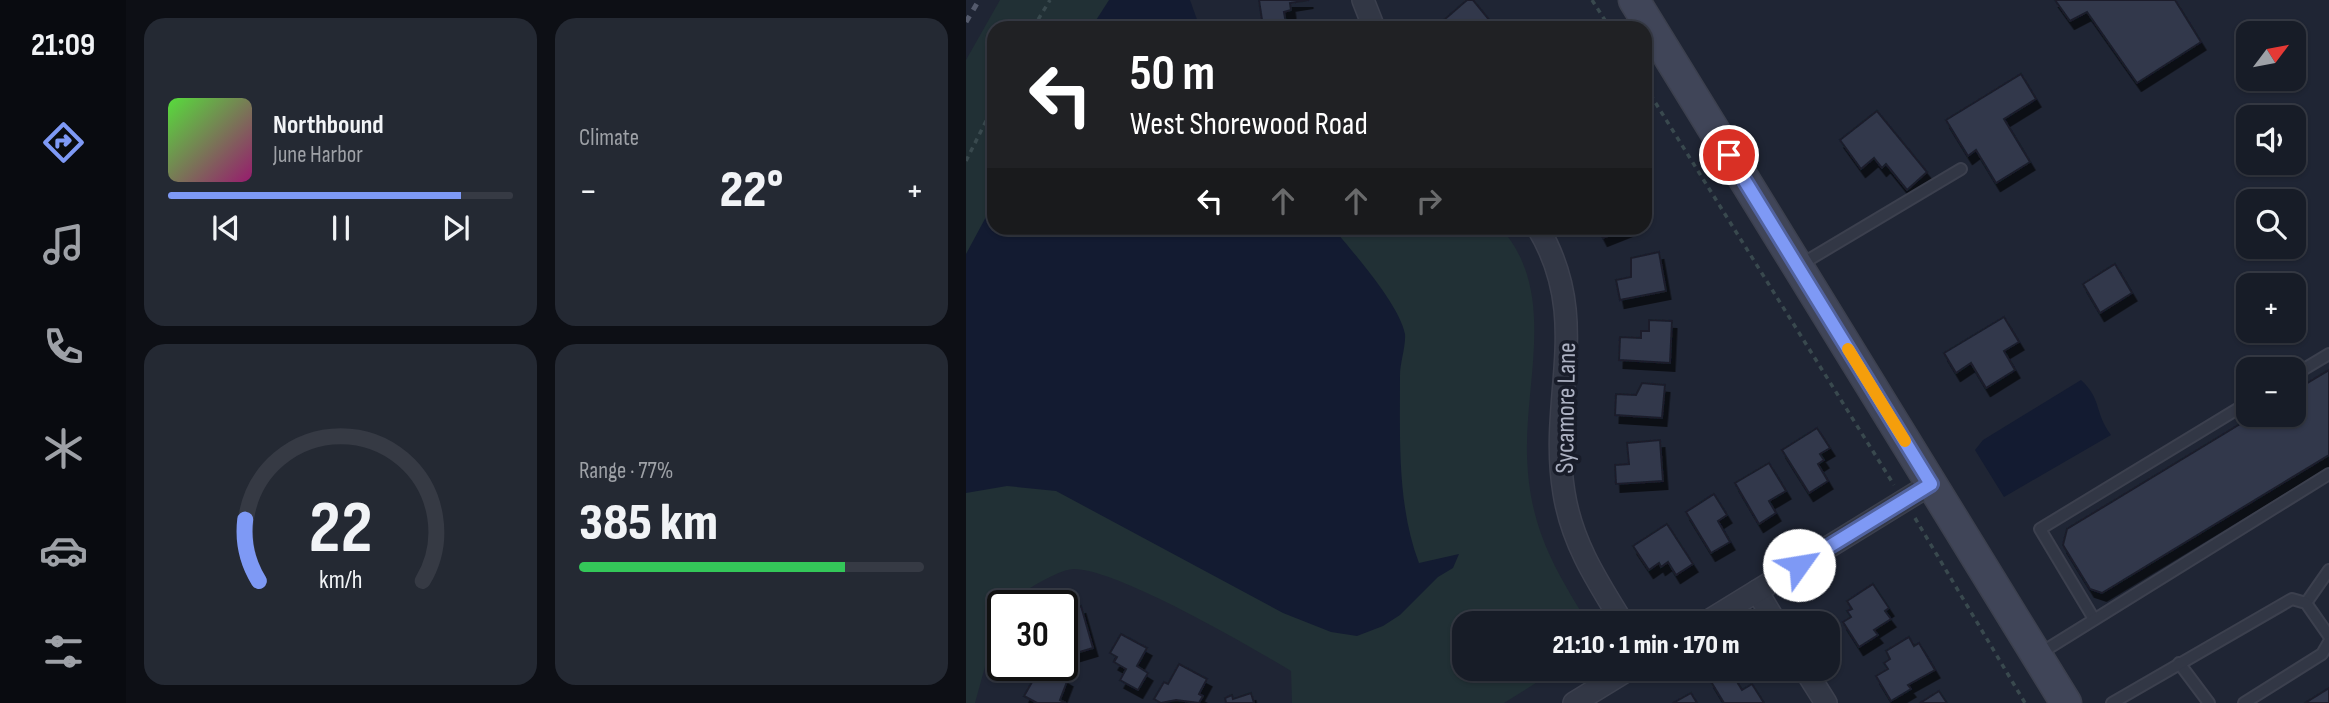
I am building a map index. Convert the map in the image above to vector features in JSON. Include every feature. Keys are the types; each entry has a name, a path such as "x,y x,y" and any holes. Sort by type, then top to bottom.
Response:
{"main road":[{"path":"1634,0 1647,21"},
{"path":"1652,29 2066,703"}],"street":[{"path":"1363,0 1371,21"},
{"name":"Sycamore Lane","path":"1542,235 1560,272 1568,318 1561,454 1570,525 1581,556 1615,611"},
{"path":"1724,611 1931,484"},
{"path":"1757,591 1769,611"},
{"path":"1574,703 1610,681"},
{"path":"1812,681 1826,703"}],"lane":[{"path":"1797,266 1961,169"},
{"path":"2306,367 2329,354"},
{"path":"2094,619 2040,528 2236,410"},
{"path":"2037,656 2329,474"},
{"path":"2306,603 2329,570"},
{"path":"2112,703 2292,598 2306,603 2329,636"},
{"path":"2244,703 2322,654 2329,642"},
{"path":"2179,663 2209,703"}],"path":[{"path":"1037,21 1050,0"},
{"path":"1592,0 1605,21"},
{"path":"1652,97 1903,499 2025,703"},
{"path":"966,160 987,119"}],"shaded area":[{"path":"1000,0 1189,0 1197,21 988,21"},
{"path":"987,23 987,235 1506,235 1518,253 1528,280 1533,308 1533,366 1527,455 1532,503 1553,563 1581,611 1452,611 1452,681 1539,681 1504,703 1292,703 1291,671 1151,595 1094,572 1074,569 1048,578 1028,590 987,590 987,659 975,703 966,703 966,60"}],"water":[{"path":"1109,0 1190,0 1198,21 1096,21"},
{"path":"987,215 987,235 1339,235 1374,279 1401,322 1405,339 1400,376 1400,447 1407,518 1419,563 1459,554 1453,568 1438,577 1400,615 1383,626 1357,636 1331,632 1283,613 1056,491 1007,486 966,493 966,254"},
{"path":"2081,380 2092,393 2111,435 2004,497 1975,450 1983,440"}],"building":[{"path":"1259,0 1309,0 1290,3 1291,10 1284,12 1286,21 1262,21"},
{"path":"1467,0 1473,0 1490,21 1443,21"},
{"path":"2055,0 2175,0 2201,42 2137,83 2087,12 2070,21"},
{"path":"2021,74 2036,99 2004,119 2030,162 1996,183 1976,150 1968,156 1946,120"},
{"path":"1877,111 1927,172 1907,190 1886,164 1882,168 1874,158 1861,169 1840,140"},
{"path":"1659,252 1666,291 1620,300 1616,280 1631,277 1631,258"},
{"path":"2115,264 2132,293 2100,313 2083,284"},
{"path":"2004,317 2019,342 2004,351 2015,370 1986,388 1971,363 1956,373 1944,353"},
{"path":"1649,320 1672,321 1670,363 1619,360 1620,337 1641,338 1641,331 1649,331"},
{"path":"2329,370 2329,455 2102,593 2090,589 2063,545 2067,529 2236,427 2306,427 2306,384"},
{"path":"1642,383 1665,385 1662,418 1615,415 1616,394 1636,395"},
{"path":"1817,428 1830,448 1820,454 1824,460 1818,464 1828,481 1809,493 1782,450"},
{"path":"1660,440 1663,481 1616,484 1615,465 1629,464 1627,443"},
{"path":"1769,463 1786,491 1769,501 1776,513 1759,524 1735,483"},
{"path":"1714,494 1727,515 1718,521 1730,542 1711,553 1686,512"},
{"path":"1667,524 1693,564 1676,575 1668,562 1661,567 1659,563 1649,570 1633,546"},
{"path":"1873,584 1889,608 1885,611 1891,619 1874,630 1878,635 1859,647 1843,622 1851,617 1847,611 1852,609 1847,601"},
{"path":"1081,606 1093,648 1078,652 1078,607"},
{"path":"1121,634 1147,648 1137,666 1148,673 1138,690 1120,680 1126,669 1114,662 1117,657 1110,653"},
{"path":"1909,637 1914,646 1919,643 1935,670 1908,685 1911,689 1891,701 1876,676 1888,669 1884,663 1890,659 1886,651"},
{"path":"1179,664 1207,679 1199,694 1203,696 1199,703 1176,700 1161,703 1154,699 1164,682 1168,684"},
{"path":"1033,681 1067,681 1060,700 1066,703 1037,703 1024,696"},
{"path":"1711,681 1736,681 1742,690 1752,684 1764,703 1724,703"},
{"path":"2329,688 2329,703 2305,703"},
{"path":"1939,691 1947,703 1920,703"},
{"path":"1251,693 1254,703 1226,703 1225,698 1232,695 1233,699"},
{"path":"1691,693 1697,703 1673,703"}],"railway":[{"path":"966,22 979,0"}],"slow traffic":[{"path":"1848,349 1905,441"}],"route":[{"path":"1729,155 1931,484 1799,565"}]}
